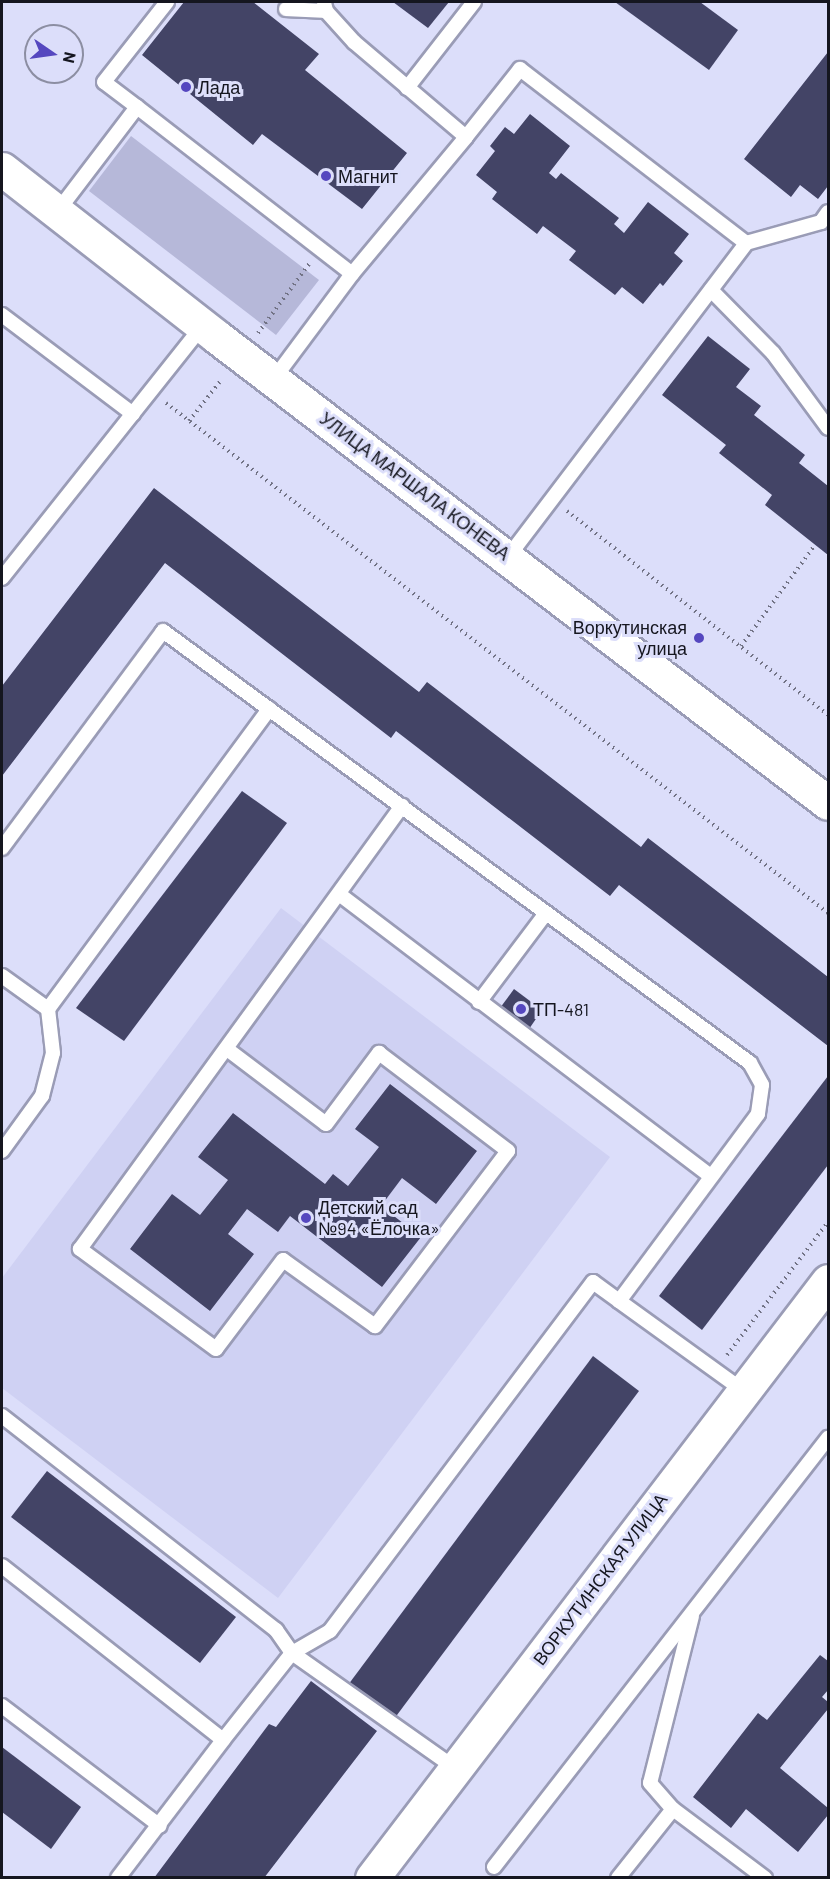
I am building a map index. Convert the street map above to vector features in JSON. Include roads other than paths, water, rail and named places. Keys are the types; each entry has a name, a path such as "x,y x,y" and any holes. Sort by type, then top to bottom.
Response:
{"main road":[{"name":"УЛИЦА МАРШАЛА КОНЕВА","path":"2,169 273,380 828,803"},
{"name":"ВОРКУТИНСКАЯ УЛИЦА","path":"372,1878 828,1281"}],"lane":[{"path":"167,2 104,82 352,274"},
{"path":"407,88 474,2"},
{"path":"285,4 325,6 354,42 466,137"},
{"path":"273,380 352,274 520,69 746,243"},
{"path":"57,212 137,107"},
{"path":"508,557 746,243 821,222 828,212"},
{"path":"711,290 773,354 828,428"},
{"path":"2,315 133,414"},
{"path":"2,578 203,325"},
{"path":"2,848 163,631 402,806 750,1063 762,1085 758,1114 619,1301"},
{"path":"2,1151 42,1096 53,1053 48,1009 269,709"},
{"path":"227,1049 326,1124 379,1053 508,1151 375,1326 283,1260 216,1349 80,1250 402,806"},
{"path":"339,894 711,1176"},
{"path":"479,1002 546,913"},
{"path":"2,976 48,1009"},
{"path":"118,1878 292,1653 330,1631 593,1282 744,1390"},
{"path":"2,1416 276,1630 292,1653 455,1768"},
{"path":"494,1867 828,1438"},
{"path":"2,1566 223,1740"},
{"path":"693,1611 650,1784 673,1809 765,1878"},
{"path":"2,1706 160,1826"},
{"path":"618,1878 673,1809"}],"place":[{"name":"Лада","path":"186,87"},
{"name":"Магнит","path":"326,176"},
{"name":"Воркутинская улица","path":"699,638"},
{"name":"ТП-481","path":"521,1009"},
{"name":"Детский сад №94 «Ёлочка»","path":"306,1218"}]}
